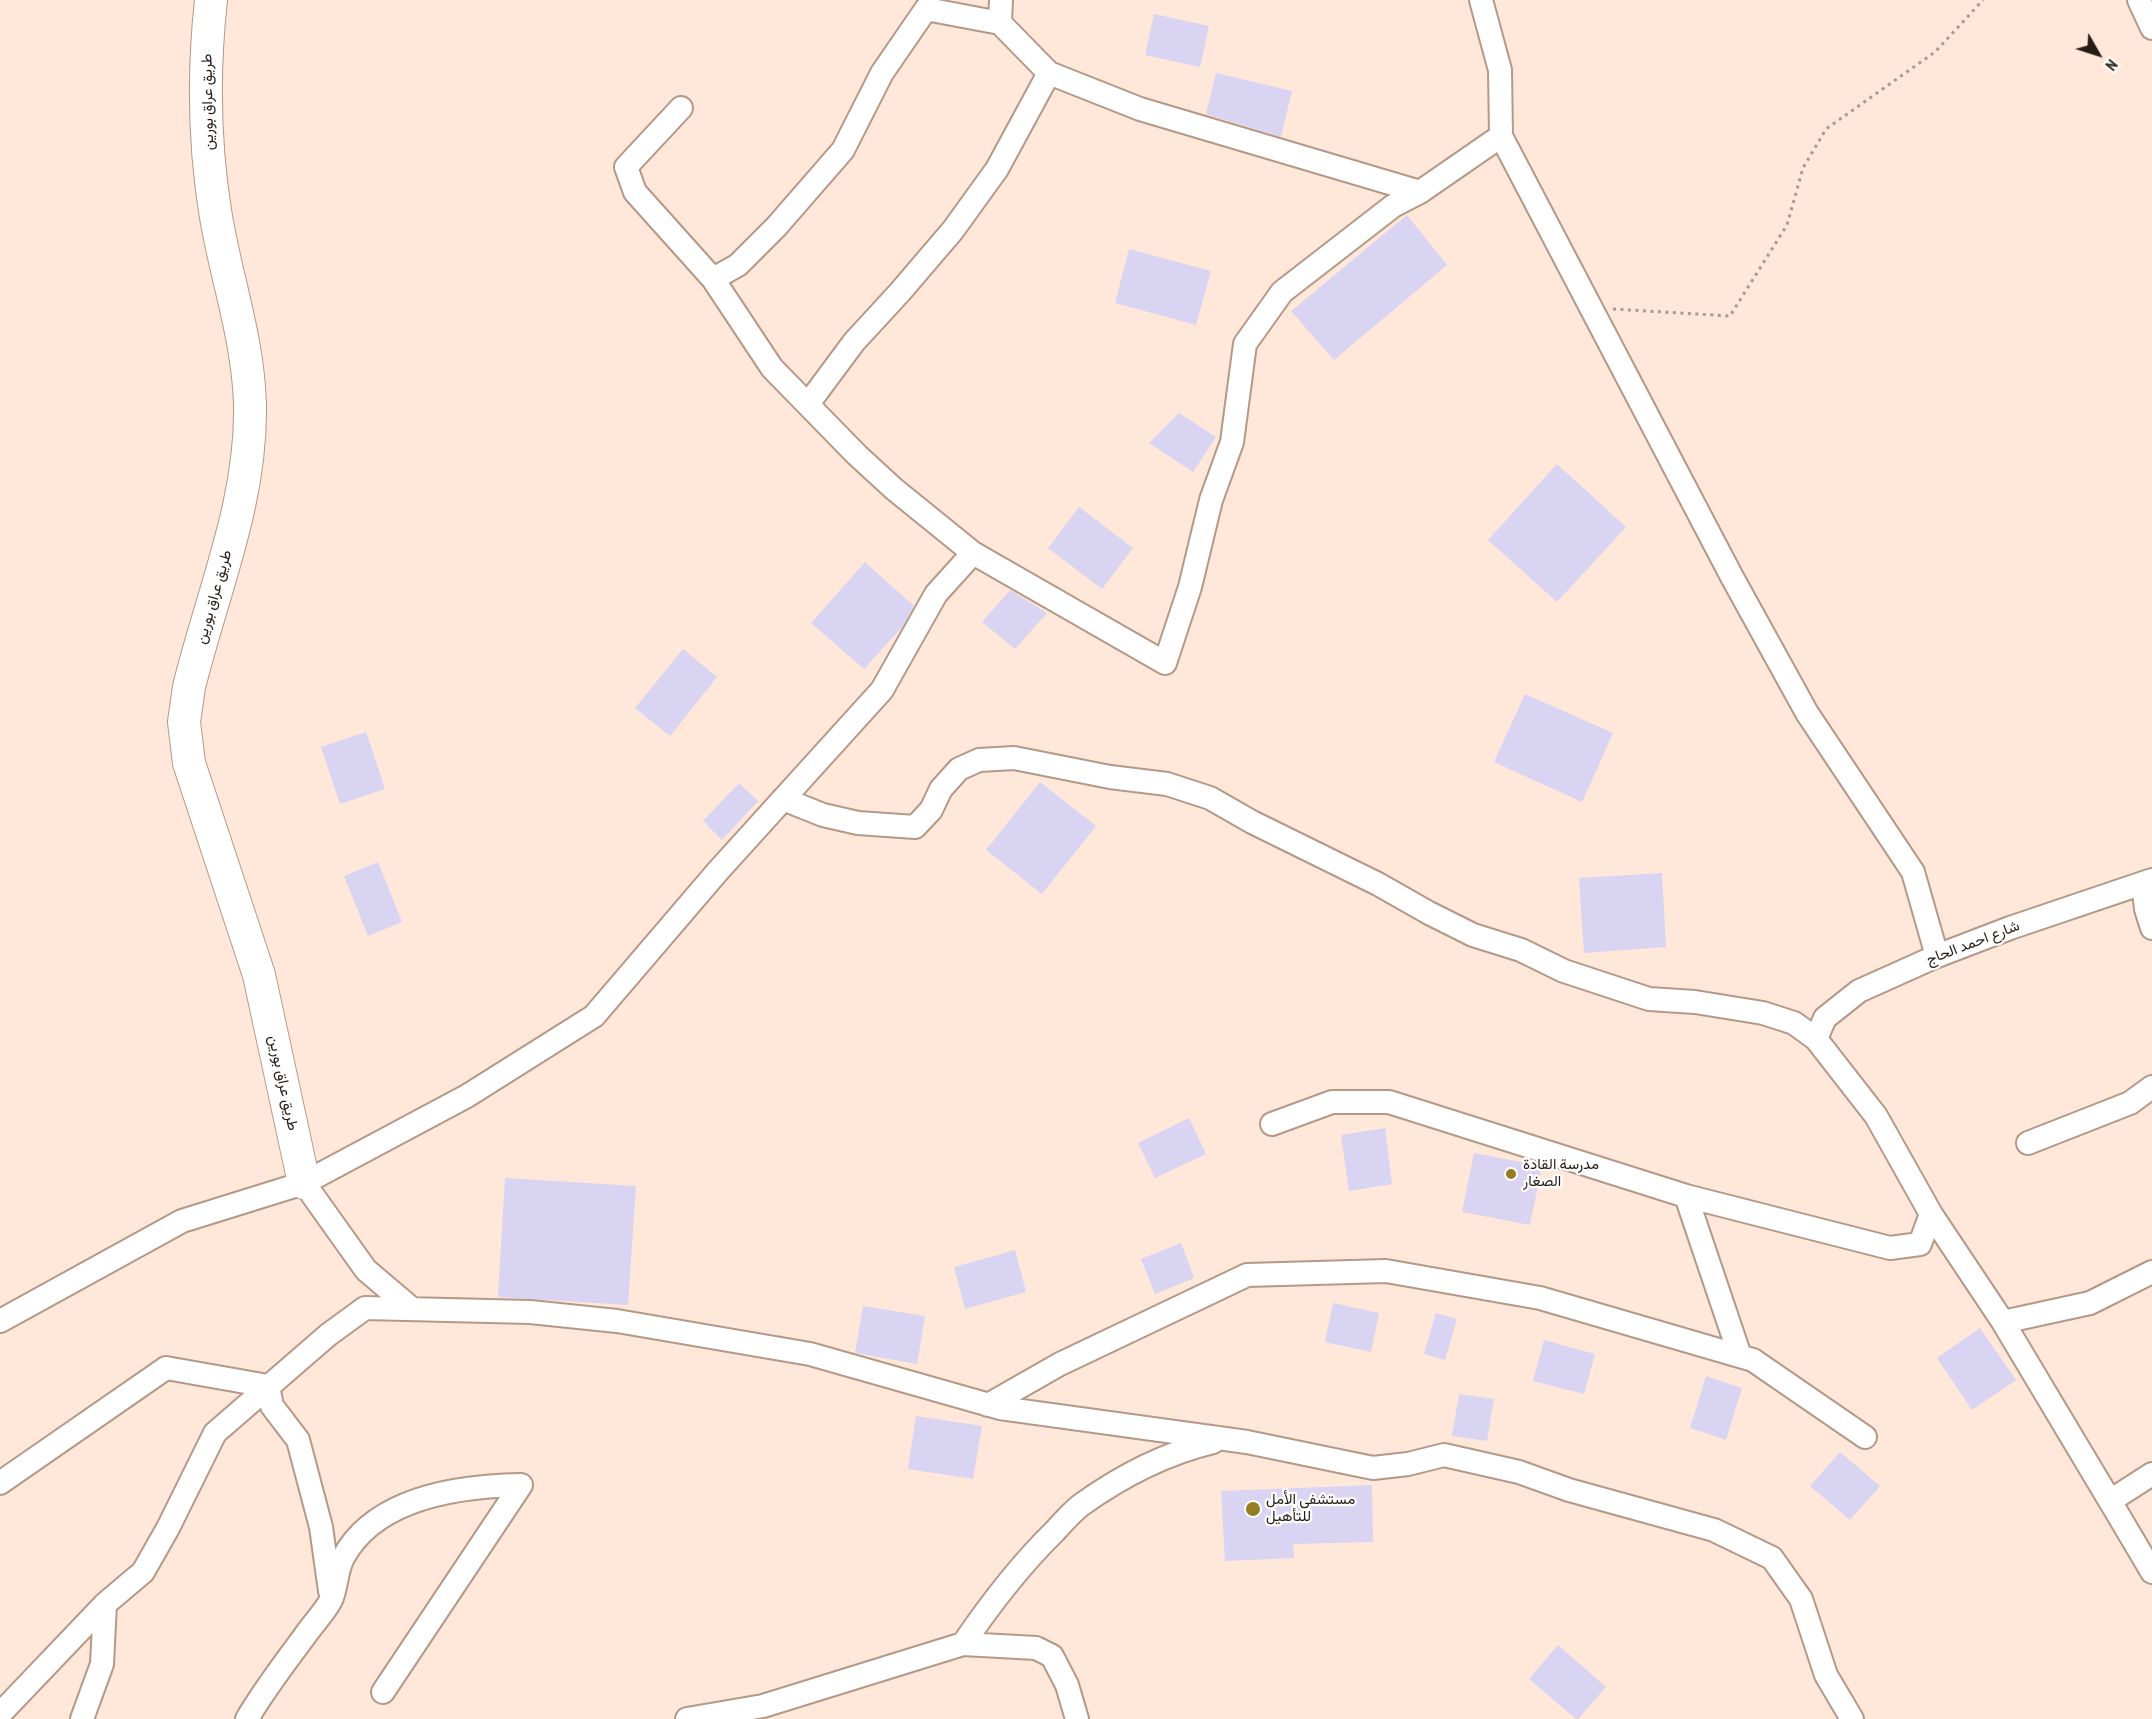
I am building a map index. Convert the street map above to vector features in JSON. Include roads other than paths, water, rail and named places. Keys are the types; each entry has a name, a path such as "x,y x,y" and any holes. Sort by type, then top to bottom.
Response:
{"street":[{"name":"طريق عراق بورين","path":"211,0 205,72 207,146 218,226 245,348 250,392 249,437 246,474 235,524 189,687 185,710 185,743 193,780 259,975 304,1183"},
{"path":"1000,23 1001,0"},
{"path":"1481,0 1500,70 1501,136 1732,577 1807,713 1912,872 1936,956"},
{"path":"2139,0 2152,28"},
{"path":"713,279 738,265 776,227 843,150 882,74 926,9 1000,23 1049,73 1140,109 1420,192"},
{"path":"808,404 854,342 953,230 997,169 1049,73"},
{"path":"681,108 626,167 635,192 713,279 772,368 857,455 894,489 973,553 1165,663 1190,586 1211,500 1232,442 1245,344 1282,292 1393,206 1420,192 1501,136"},
{"path":"0,1321 182,1221 304,1183 467,1096 594,1016 718,871 882,690 936,594 973,553"},
{"path":"783,799 823,815 858,823 915,827 931,810 941,789 959,769 979,760 1014,758 1110,777 1167,784 1210,798 1252,822 1378,884 1428,913 1473,935 1521,950 1564,971 1648,999 1695,1002 1763,1013 1794,1023 1816,1039 1876,1116 1931,1214 2003,1322 2152,1572"},
{"path":"2147,882 2146,909 2152,928"},
{"name":"شارع احمد الحاج","path":"1816,1039 1825,1018 1859,991 1936,956 2010,927 2147,882"},
{"path":"2028,1143 2130,1103 2152,1087"},
{"path":"1272,1124 1332,1102 1389,1102 1686,1196 1890,1248 1920,1244 1931,1214"},
{"path":"304,1183 366,1270 412,1309"},
{"path":"1686,1196 1740,1356"},
{"path":"988,1405 1060,1364 1247,1275 1386,1271 1540,1298 1753,1360 1865,1437"},
{"path":"2003,1322 2090,1303 2152,1272"},
{"path":"0,1714 105,1604 143,1572 168,1528 215,1433 268,1386 365,1308 530,1312 617,1321 810,1354 1000,1408 1226,1439 1373,1468 1408,1464 1444,1455 1519,1472 1569,1490 1714,1530 1772,1558 1801,1599 1826,1675 1852,1719"},
{"path":"0,1483 166,1368 268,1386"},
{"path":"268,1386 272,1406 298,1440 321,1527 331,1600"},
{"path":"963,1644 1000,1590 1046,1539 1080,1506 1131,1475 1187,1448 1226,1439"},
{"path":"2110,1501 2152,1474"},
{"path":"247,1719 262,1693 331,1600 343,1557 370,1524 404,1506 446,1493 492,1486 521,1485 383,1692"},
{"path":"82,1719 102,1664 105,1604"},
{"path":"687,1719 763,1706 963,1644 1036,1648 1052,1656 1067,1685 1077,1719"}],"place":[{"name":"مدرسة القادة الصغار","path":"1511,1174"},
{"name":"مستشفى الأمل للتأهيل","path":"1253,1509"}]}
